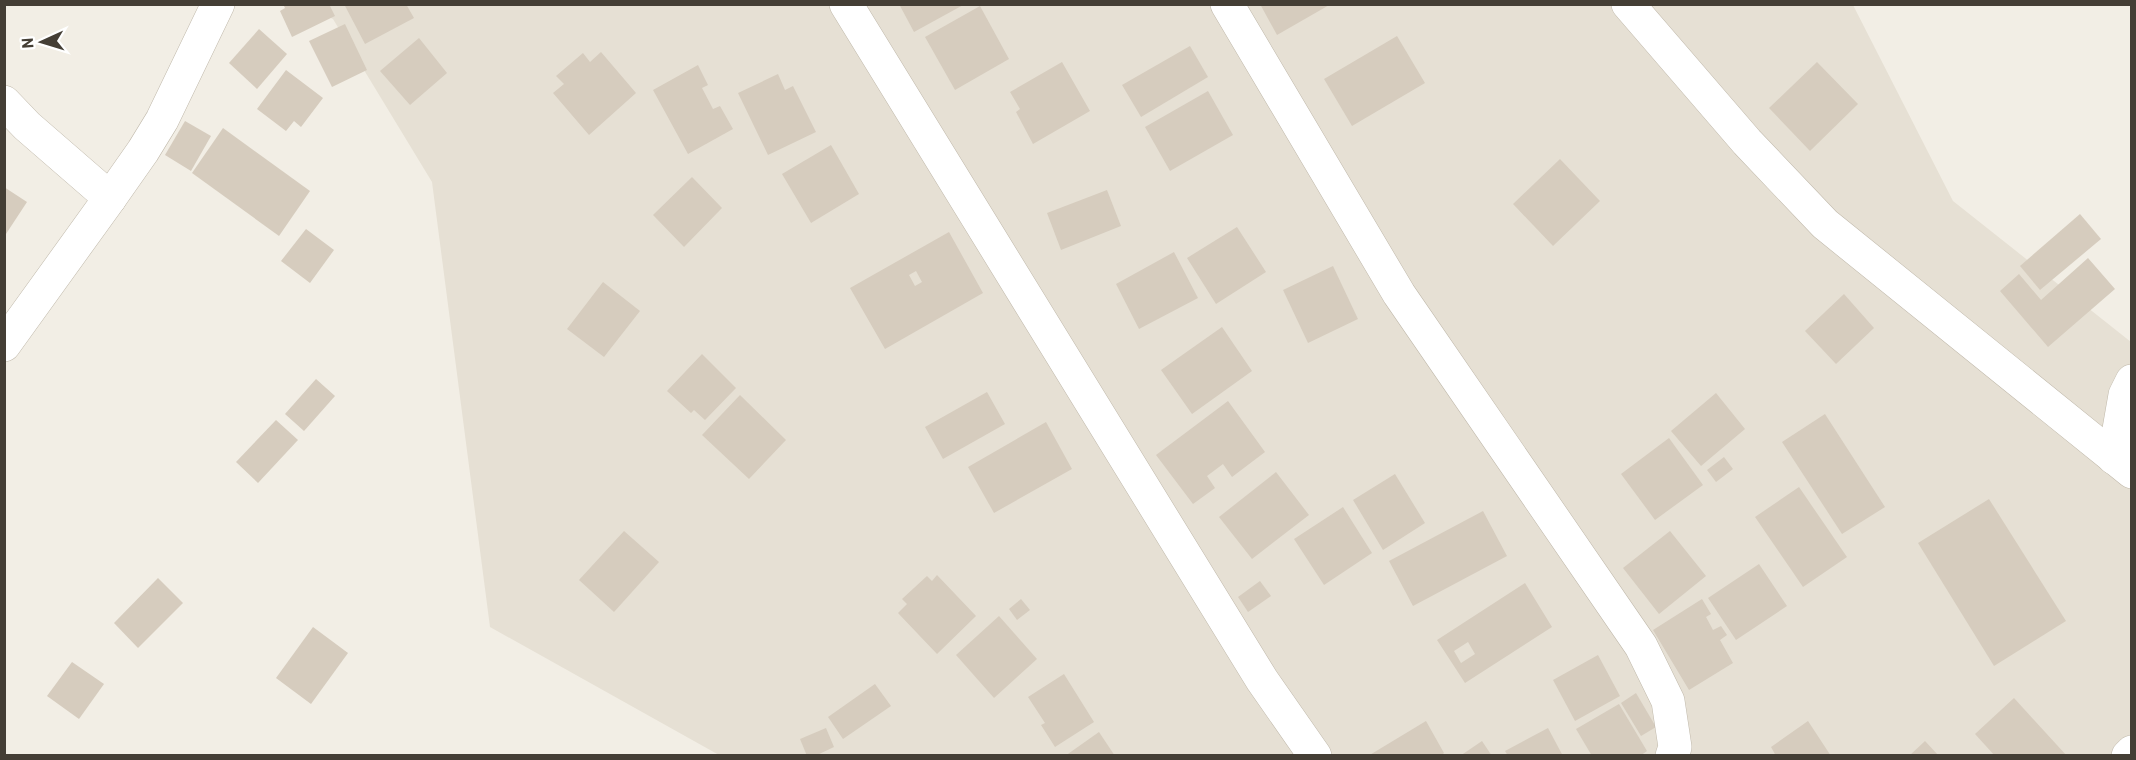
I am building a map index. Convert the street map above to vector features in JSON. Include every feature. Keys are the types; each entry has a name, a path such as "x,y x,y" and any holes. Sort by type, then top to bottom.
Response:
{"street":[{"path":"4,345 143,151 162,120 218,4"},
{"path":"846,4 1262,680 1315,756"},
{"path":"1227,4 1399,294 1641,646 1668,701 1675,747 1672,756"},
{"path":"1628,4 1747,142 1825,224 2123,465"},
{"path":"4,102 27,126 110,198"},
{"path":"2123,465 2125,396 2132,381"},
{"path":"2127,756 2132,752"}],"shaded area":[{"path":"303,5 1853,5 1953,201 2131,342 2131,755 719,755 490,627 432,182 333,19"}],"building":[{"path":"283,4 329,4 335,16 292,37 280,11 285,8"},
{"path":"344,4 406,4 414,18 365,44"},
{"path":"899,4 965,4 914,32"},
{"path":"1260,4 1331,4 1277,35"},
{"path":"980,6 1009,59 955,90 925,37"},
{"path":"345,24 367,70 332,87 309,41"},
{"path":"259,29 287,54 257,89 229,63"},
{"path":"1397,36 1425,83 1352,126 1324,79"},
{"path":"419,38 447,73 410,105 380,71"},
{"path":"1190,46 1208,77 1141,117 1122,85"},
{"path":"601,52 636,93 589,135 553,93 564,84 556,76 583,53 590,62"},
{"path":"1062,62 1090,111 1033,144 1016,112 1020,109 1010,92"},
{"path":"1817,62 1858,104 1810,151 1769,108"},
{"path":"698,65 708,85 702,88 713,109 720,106 733,129 688,154 653,90"},
{"path":"286,70 323,98 301,127 294,121 286,131 257,109"},
{"path":"778,74 785,90 793,86 816,132 768,155 738,93"},
{"path":"1208,91 1233,135 1170,171 1145,127"},
{"path":"185,121 211,136 191,171 165,155"},
{"path":"223,128 310,191 279,236 192,173"},
{"path":"831,145 859,194 811,223 782,174"},
{"path":"1560,159 1600,201 1553,246 1513,204"},
{"path":"692,177 722,208 684,247 653,215"},
{"path":"4,187 27,202 4,237"},
{"path":"1107,190 1121,226 1061,250 1047,213"},
{"path":"2080,214 2101,239 2040,290 2020,266"},
{"path":"1237,227 1266,272 1216,304 1187,258"},
{"path":"306,229 334,250 310,283 281,261"},
{"path":"949,232 983,293 885,349 850,288","holes":["916,271 922,282 915,286 909,275"]},
{"path":"1174,252 1198,298 1139,329 1116,284"},
{"path":"2088,258 2115,289 2048,347 2000,291 2019,274 2041,300"},
{"path":"1333,266 1358,319 1308,343 1283,290"},
{"path":"603,282 640,311 604,357 567,329"},
{"path":"1844,294 1874,328 1836,364 1805,331"},
{"path":"1222,327 1252,371 1192,414 1161,370"},
{"path":"702,354 736,388 705,420 694,410 691,413 667,391"},
{"path":"316,379 335,396 304,431 285,414"},
{"path":"987,392 1005,424 943,459 925,427"},
{"path":"1716,393 1745,429 1701,466 1671,431"},
{"path":"740,395 786,440 749,479 702,435"},
{"path":"1228,401 1265,452 1232,477 1223,464 1207,476 1215,488 1193,504 1156,455"},
{"path":"1825,414 1885,507 1842,534 1782,442"},
{"path":"276,420 298,440 258,483 236,462"},
{"path":"1046,422 1072,469 994,513 968,467"},
{"path":"1669,438 1703,485 1655,520 1621,474"},
{"path":"1724,457 1733,469 1716,482 1707,470"},
{"path":"1276,472 1309,515 1252,559 1219,517"},
{"path":"1395,474 1425,523 1383,550 1353,500"},
{"path":"1799,487 1847,557 1803,587 1755,517"},
{"path":"1989,499 2066,621 1994,666 1918,543"},
{"path":"1343,507 1372,553 1324,585 1294,539"},
{"path":"1483,511 1507,556 1413,606 1389,561"},
{"path":"624,531 659,562 614,612 579,580"},
{"path":"1670,531 1706,576 1659,614 1623,568"},
{"path":"1759,564 1787,606 1736,640 1708,598"},
{"path":"937,575 976,616 937,654 898,613 907,604 902,599 927,576 932,581"},
{"path":"158,578 183,603 138,648 114,623"},
{"path":"1260,581 1271,596 1248,612 1238,597"},
{"path":"1525,583 1552,627 1465,683 1437,640","holes":["1468,642 1475,654 1461,663 1454,651"]},
{"path":"1021,599 1030,610 1017,620 1009,609"},
{"path":"1702,599 1711,614 1706,617 1713,630 1721,626 1727,635 1720,640 1733,663 1689,690 1653,630"},
{"path":"999,616 1037,659 994,698 956,655"},
{"path":"313,627 348,653 311,704 276,678"},
{"path":"1598,655 1620,696 1575,721 1553,680"},
{"path":"72,662 104,684 79,719 47,696"},
{"path":"1064,674 1094,722 1055,747 1041,725 1045,723 1028,697"},
{"path":"875,684 891,706 843,739 828,717"},
{"path":"1636,693 1656,727 1641,736 1621,703"},
{"path":"2014,698 2067,756 1995,756 1975,734"},
{"path":"1619,704 1647,751 1640,756 1592,756 1576,729"},
{"path":"1426,721 1444,753 1441,756 1368,756"},
{"path":"1808,721 1831,756 1776,756 1771,747"},
{"path":"826,728 834,747 815,756 807,756 800,739"},
{"path":"1548,728 1563,756 1508,756 1505,751"},
{"path":"1099,732 1115,756 1065,756"},
{"path":"1482,741 1492,756 1460,756"},
{"path":"1925,741 1939,756 1909,756"}]}
